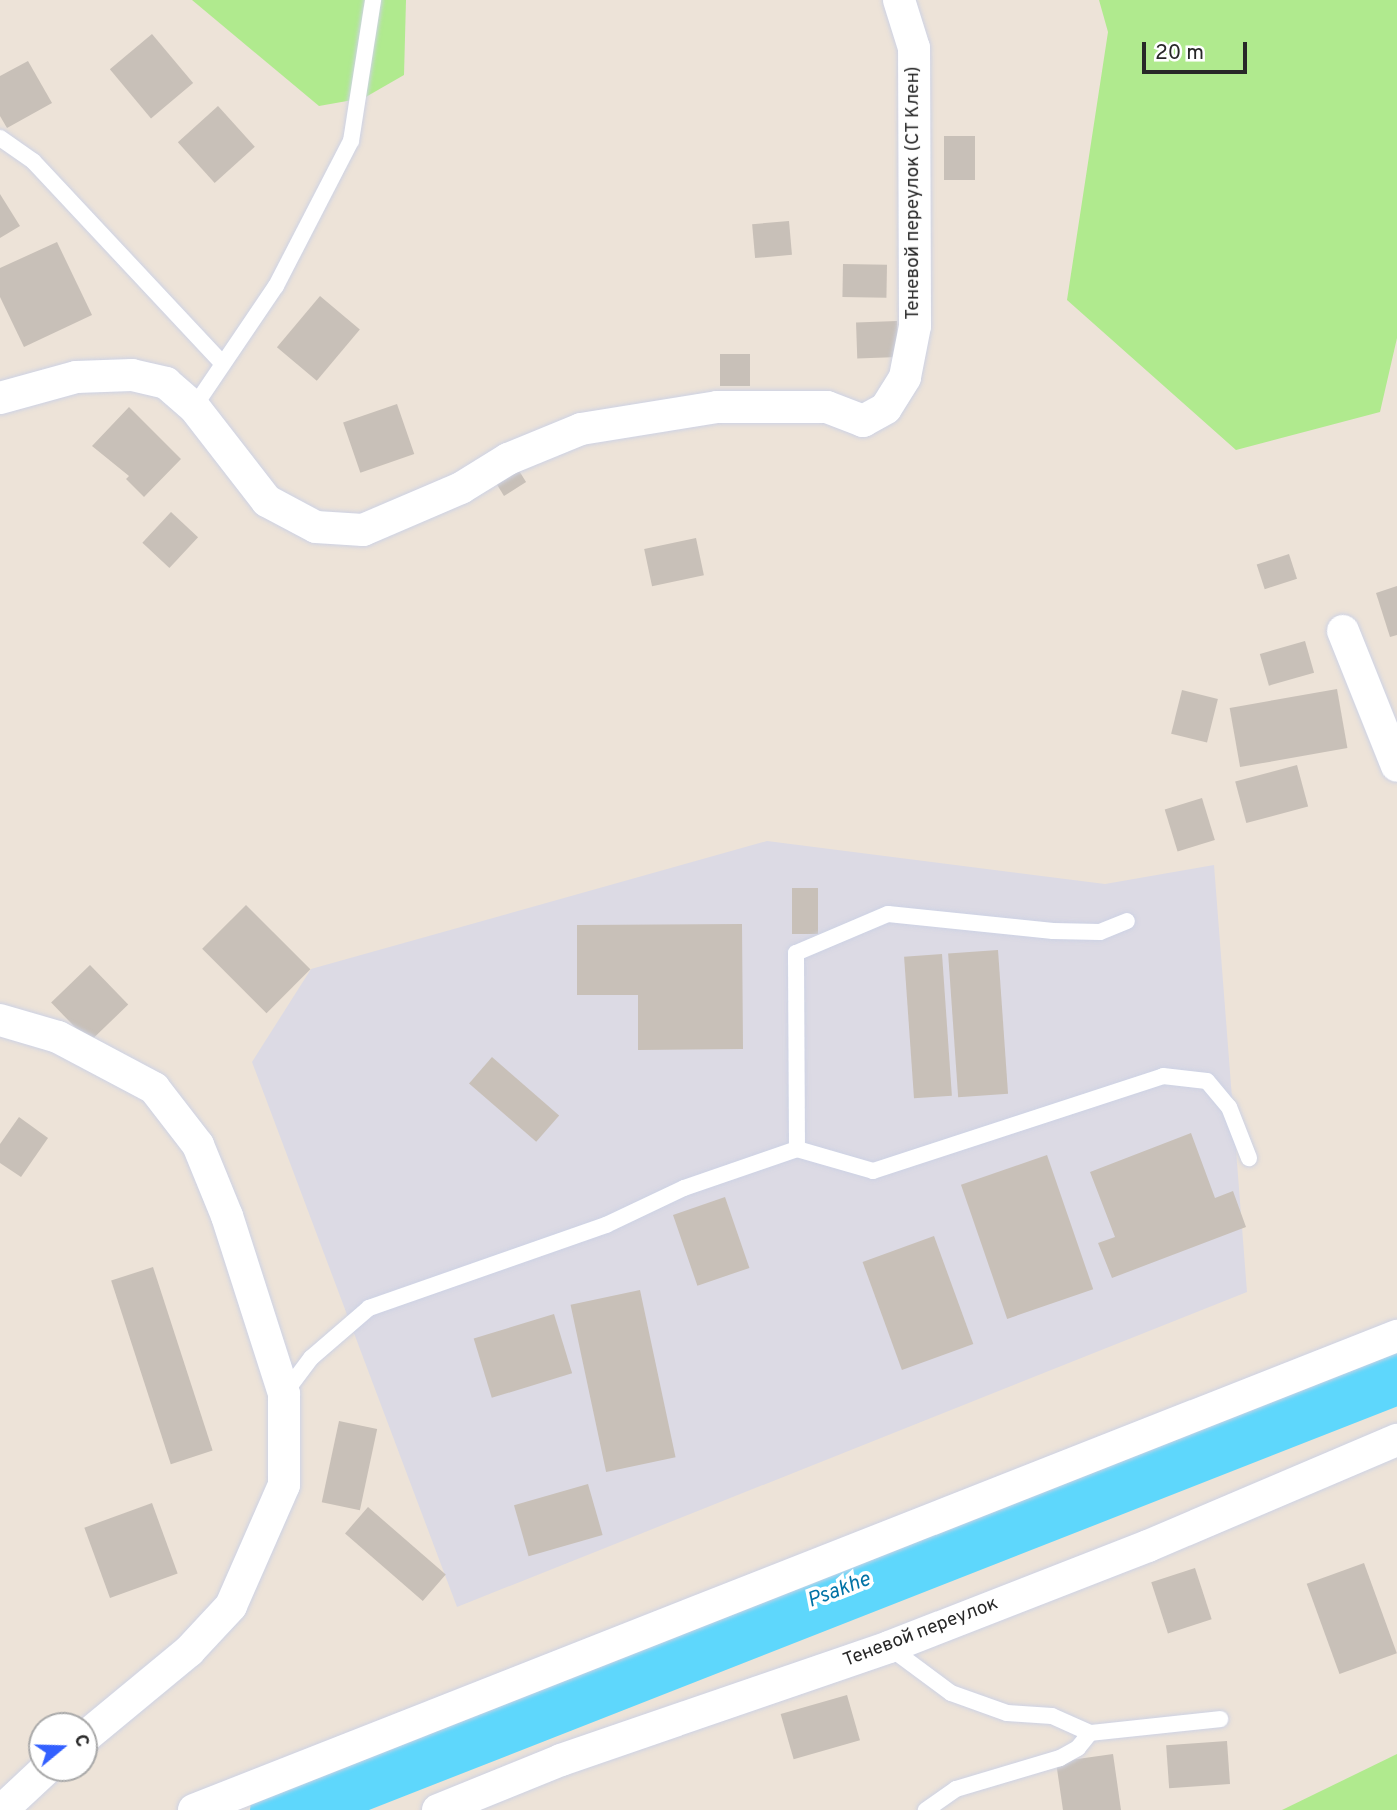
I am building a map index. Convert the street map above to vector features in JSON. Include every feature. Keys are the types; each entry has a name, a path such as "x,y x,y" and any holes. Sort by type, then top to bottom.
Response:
{"street":[{"name":"Теневой переулок (СТ Клен)","path":"0,398 76,377 132,375 166,383 194,407 267,500 316,527 363,530 461,488 508,459 581,429 717,407 827,407 863,421 886,408 905,377 915,326 914,48 899,0"},
{"path":"1343,631 1397,766"},
{"path":"0,1020 58,1037 154,1088 198,1145 227,1216 284,1394 284,1485 231,1605 189,1651 98,1726"},
{"path":"194,1810 1397,1336"},
{"name":"Теневой переулок","path":"438,1810 561,1760 890,1647 1148,1546 1397,1440"},
{"path":"2,1810 32,1782"}],"lane":[{"path":"194,407 221,362 276,286 351,141 373,0"},
{"path":"0,138 33,161 221,362"},
{"path":"797,1149 796,953 888,914 1053,931 1100,932 1127,921"},
{"path":"284,1394 311,1358 369,1308 606,1225 684,1188 797,1149 873,1171 1163,1076 1207,1081 1229,1107 1249,1158"},
{"path":"890,1647 951,1693 1007,1713 1052,1716 1090,1732 1220,1719"},
{"path":"926,1810 956,1790 1060,1758 1078,1748 1090,1732"}],"shaded area":[{"path":"767,841 1105,884 1214,865 1247,1292 457,1607 252,1062 311,969"}],"green space":[{"path":"192,0 406,0 404,75 364,98 319,106"},
{"path":"1099,0 1397,0 1397,338 1380,412 1236,450 1067,300 1108,32"},
{"path":"1397,1754 1397,1810 1282,1810"}],"building":[{"path":"152,34 193,83 151,118 110,69"},
{"path":"28,61 52,103 7,128 0,116 0,76"},
{"path":"218,106 255,147 215,183 178,142"},
{"path":"944,136 975,136 975,180 944,180"},
{"path":"0,194 20,226 0,238"},
{"path":"789,221 792,255 755,258 752,224"},
{"path":"57,242 92,315 24,347 0,297 0,268"},
{"path":"843,264 887,265 886,298 842,297"},
{"path":"320,296 360,329 317,381 277,347"},
{"path":"897,321 898,357 857,358 856,322"},
{"path":"720,354 750,354 750,386 720,386"},
{"path":"397,404 414,454 360,473 343,423"},
{"path":"129,407 181,459 144,497 126,479 129,476 92,446"},
{"path":"516,466 526,482 504,496 494,480"},
{"path":"171,512 198,537 169,568 142,543"},
{"path":"696,538 704,575 652,586 644,549"},
{"path":"1289,554 1297,579 1265,589 1257,565"},
{"path":"1397,586 1397,635 1390,637 1376,593"},
{"path":"1305,641 1314,673 1269,686 1260,654"},
{"path":"1337,689 1347,748 1240,767 1230,708"},
{"path":"1182,690 1218,699 1207,743 1171,734"},
{"path":"1297,765 1308,807 1246,823 1235,782"},
{"path":"1202,798 1215,840 1178,851 1165,809"},
{"path":"792,888 818,888 818,934 792,934"},
{"path":"246,905 310,969 267,1013 202,949"},
{"path":"742,924 743,1049 638,1050 638,995 577,995 577,925"},
{"path":"998,950 1008,1094 958,1097 948,953"},
{"path":"942,954 952,1096 914,1098 904,957"},
{"path":"90,965 128,1005 89,1042 51,1003"},
{"path":"492,1057 559,1115 536,1142 469,1083"},
{"path":"19,1117 48,1138 21,1177 0,1163 0,1144"},
{"path":"1191,1133 1215,1198 1233,1191 1246,1227 1112,1278 1098,1243 1115,1237 1090,1172"},
{"path":"1047,1155 1093,1289 1007,1319 961,1185"},
{"path":"725,1197 749,1268 697,1286 673,1215"},
{"path":"934,1236 973,1344 902,1370 863,1262"},
{"path":"153,1267 213,1451 171,1464 111,1281"},
{"path":"640,1290 676,1457 606,1472 571,1305"},
{"path":"554,1314 572,1373 492,1398 474,1339"},
{"path":"339,1421 377,1429 360,1510 322,1502"},
{"path":"588,1484 603,1535 529,1556 514,1505"},
{"path":"152,1503 178,1573 110,1598 84,1528"},
{"path":"368,1507 446,1575 423,1601 345,1533"},
{"path":"1364,1563 1397,1653 1340,1674 1307,1584"},
{"path":"1195,1568 1212,1619 1168,1634 1151,1582"},
{"path":"847,1695 860,1740 794,1759 781,1714"},
{"path":"1227,1741 1230,1784 1169,1788 1166,1745"},
{"path":"1113,1754 1121,1810 1063,1810 1056,1762"}],"waterway":[{"name":"Psakhe","path":"281,1810 1397,1372"}]}
